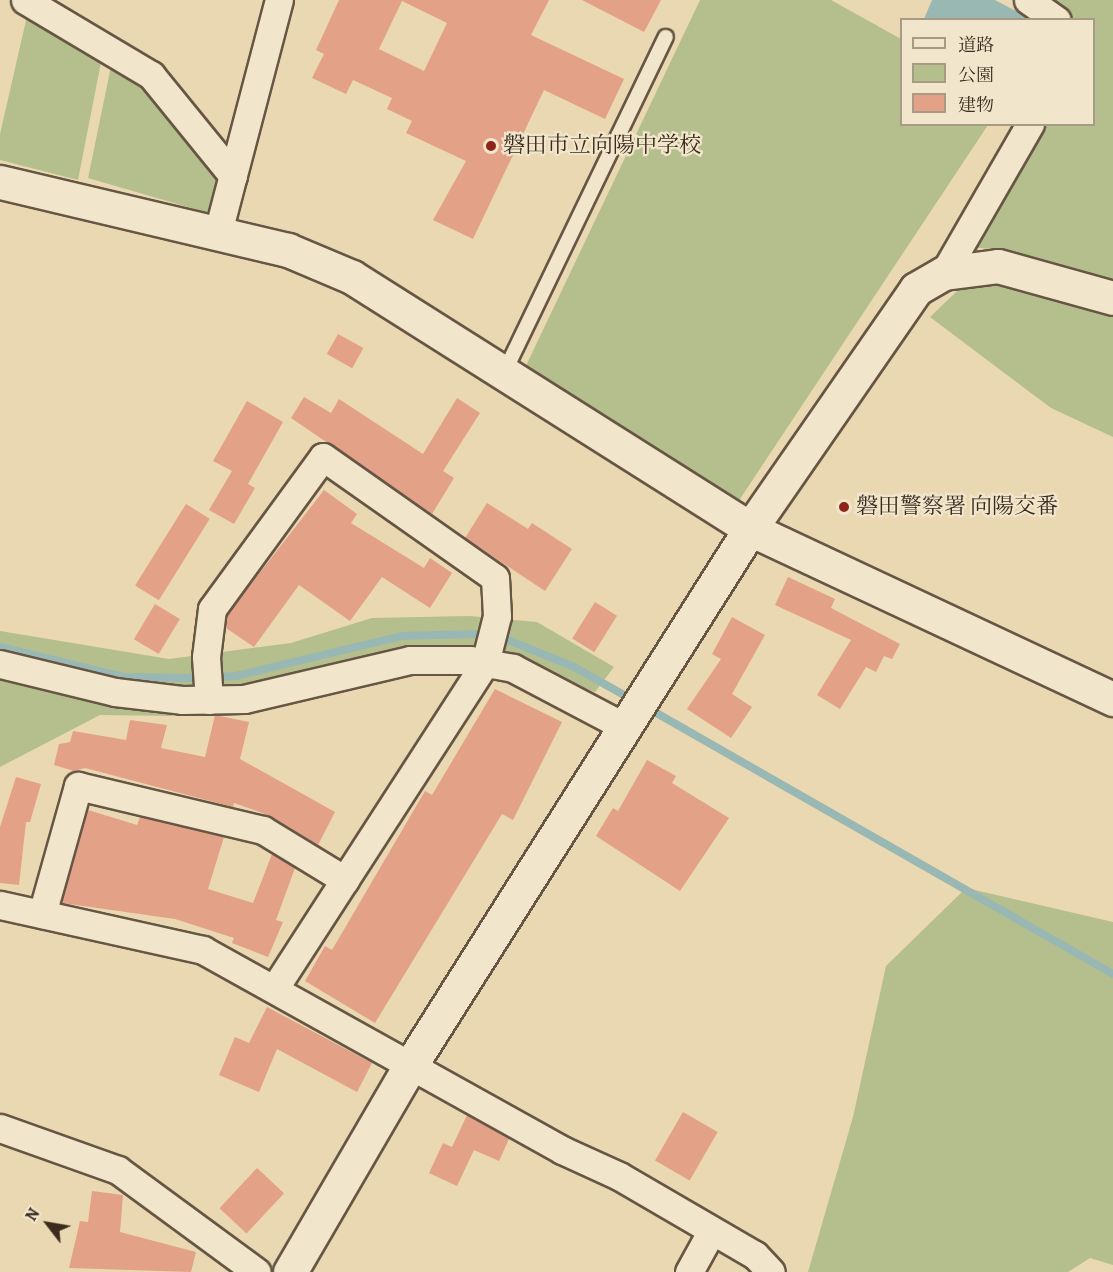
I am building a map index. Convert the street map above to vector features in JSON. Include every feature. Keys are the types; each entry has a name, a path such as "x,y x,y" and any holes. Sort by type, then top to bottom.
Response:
{"street":[{"path":"25,0 151,75 232,176"},
{"path":"218,232 279,0"},
{"path":"1028,0 1054,18"},
{"path":"944,273 1029,126"},
{"path":"0,182 288,250 351,277 750,529 1113,699"},
{"path":"290,1272 410,1066 750,529 916,289 944,273 998,266 1113,298"},
{"path":"209,700 206,657 212,609 323,457 495,578 497,616 485,663 274,989"},
{"path":"0,664 115,692 209,700 244,699 410,660 485,663 513,668 558,688 625,727"},
{"path":"42,914 78,786 263,830 345,880"},
{"path":"0,905 203,950 410,1066 619,1176 711,1232 755,1255 771,1272"},
{"path":"0,1128 118,1170 258,1272"},
{"path":"689,1272 711,1232"}],"lane":[{"path":"504,373 666,37"}],"green space":[{"path":"700,0 831,0 900,38 900,126 987,126 736,505 523,372"},
{"path":"1023,0 1113,0 1113,437 1051,408 930,317 1000,250 971,247 1034,126 1095,126 1095,18 1045,18"},
{"path":"30,3 104,47 78,180 0,160 0,134"},
{"path":"114,52 233,176 222,217 88,178"},
{"path":"469,616 537,622 614,667 595,692 507,658 201,700 172,716 100,715 0,767 0,631 169,659 291,643 372,618"},
{"path":"966,888 1113,922 1113,1265 1090,1258 1068,1272 808,1272 853,1117 886,966"}],"water":[{"path":"932,0 995,0 1029,18 924,18"}],"building":[{"path":"339,0 549,0 531,35 624,79 605,119 544,90 473,239 433,220 466,161 406,133 412,121 387,109 392,98 353,80 346,94 312,78 324,54 316,50","holes":["402,1 447,23 424,71 379,49"]},
{"path":"582,0 661,0 644,32"},
{"path":"338,334 363,348 352,368 327,354"},
{"path":"304,397 331,413 339,399 423,454 457,398 480,413 443,471 454,478 432,514 291,418"},
{"path":"247,401 283,422 248,484 255,488 234,524 209,510 232,471 213,461"},
{"path":"324,490 357,514 351,523 424,568 430,558 452,573 430,608 382,577 350,621 299,585 254,647 226,628 227,615"},
{"path":"487,503 528,529 532,523 572,549 545,591 465,538"},
{"path":"186,504 210,519 159,600 135,585"},
{"path":"788,577 835,599 831,608 900,644 892,659 884,656 876,672 866,667 840,709 817,695 851,640 775,605"},
{"path":"595,602 617,616 594,652 572,638"},
{"path":"155,604 180,619 159,654 134,639"},
{"path":"732,617 765,635 732,694 752,707 731,738 687,709 721,659 712,654"},
{"path":"495,689 562,722 513,820 502,814 375,1023 305,981 325,946 332,950 425,791 432,795"},
{"path":"215,715 249,722 240,759 335,812 318,845 271,816 234,803 233,807 85,768 74,771 54,765 59,744 70,742 73,731 126,740 130,720 167,725 161,748 205,757"},
{"path":"647,760 676,776 672,783 729,818 680,891 596,836 613,808 618,811"},
{"path":"16,777 41,784 30,822 26,822 19,885 0,883 0,827"},
{"path":"88,810 137,825 140,817 224,837 208,889 253,903 272,854 295,868 276,920 283,922 268,957 232,943 234,938 175,919 62,903"},
{"path":"267,1007 372,1063 357,1092 277,1049 259,1092 219,1075 235,1037 249,1043"},
{"path":"683,1112 718,1132 690,1180 655,1160"},
{"path":"467,1115 509,1139 499,1161 474,1150 457,1186 429,1173 443,1143 452,1147"},
{"path":"257,1168 284,1193 247,1233 219,1208"},
{"path":"92,1191 123,1195 120,1232 196,1252 191,1272 69,1268 80,1221 88,1222"}],"waterway":[{"path":"0,647 124,677 189,678 236,676 401,636 473,634 508,640 574,667 633,700"},
{"path":"646,707 1113,974"}],"place":[{"name":"磐田市立向陽中学校","path":"491,146"},
{"name":"磐田警察署 向陽交番","path":"844,507"}]}
